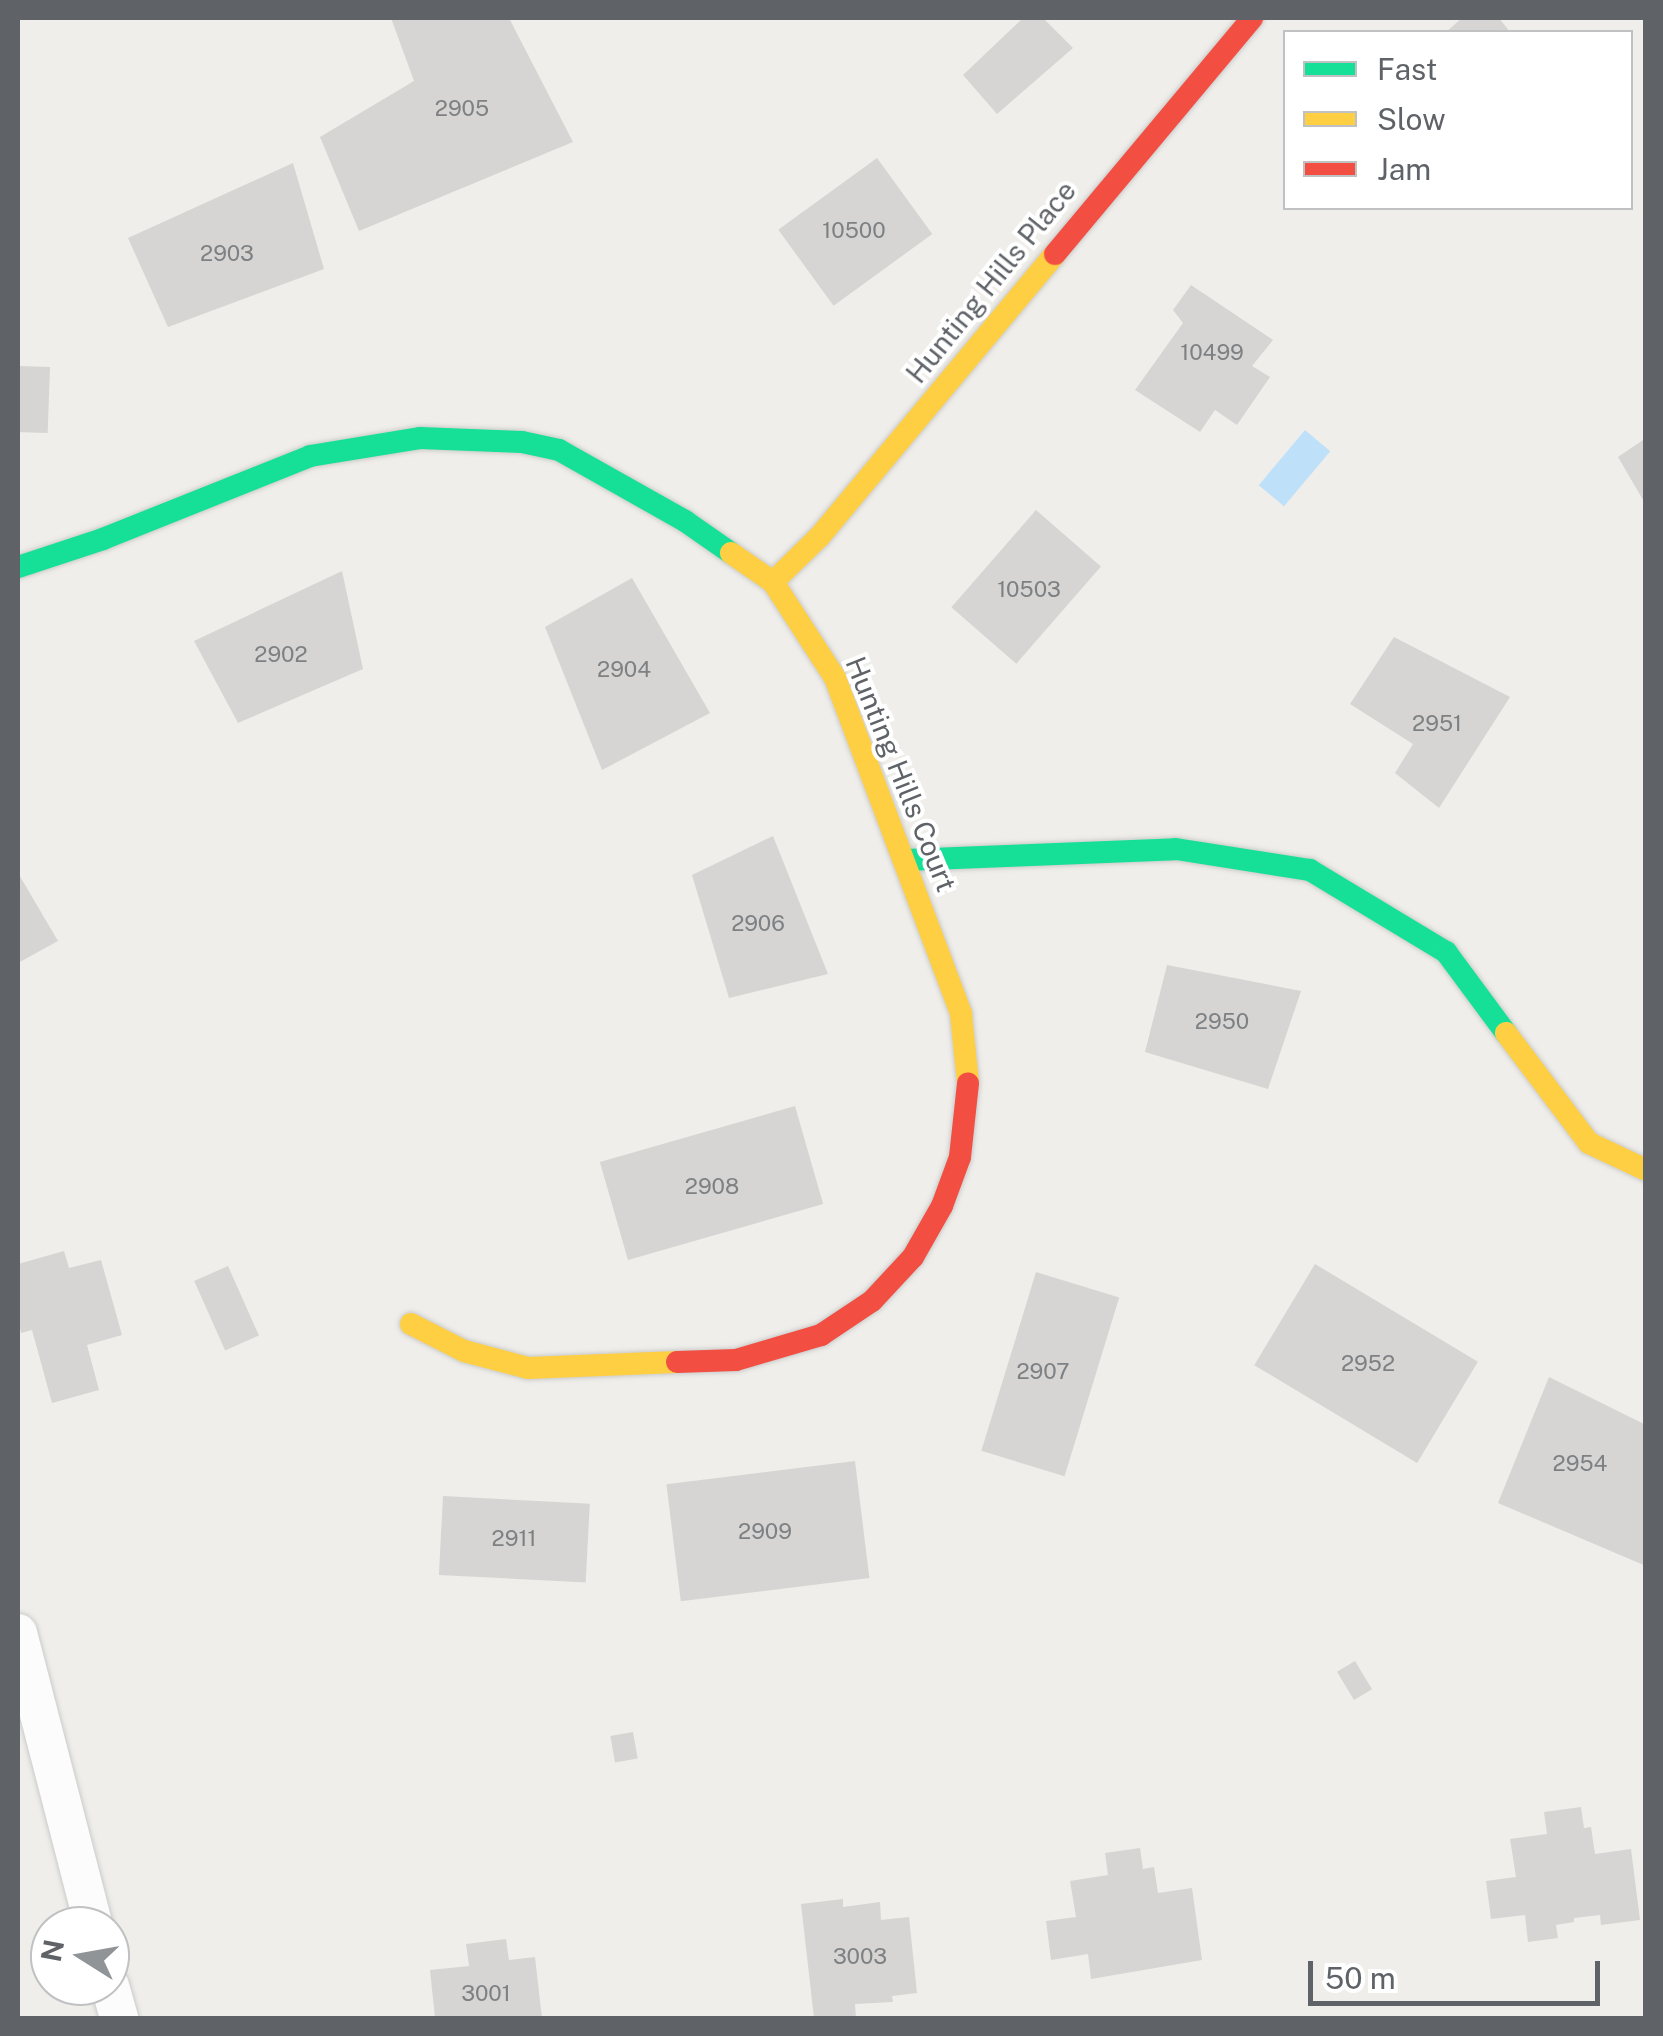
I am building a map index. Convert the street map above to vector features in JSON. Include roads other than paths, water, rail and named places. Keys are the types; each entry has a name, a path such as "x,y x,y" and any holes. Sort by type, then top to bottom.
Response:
{"street":[{"name":"Hunting Hills Place","path":"773,582 820,536 1217,54 1252,18"},
{"name":"Hunting Hills Court","path":"18,567 102,540 310,456 420,438 474,438 560,450 685,521 773,582 835,678 961,1014 968,1061 968,1110 960,1158 942,1206 913,1257 872,1302 821,1336 736,1360 664,1365 504,1365 411,1324"},
{"path":"906,860 1176,849 1310,870 1446,952 1589,1143 1646,1170"},
{"path":"18,1634 89,1906"}],"water":[{"path":"1305,430 1330,451 1284,506 1259,485"}]}
